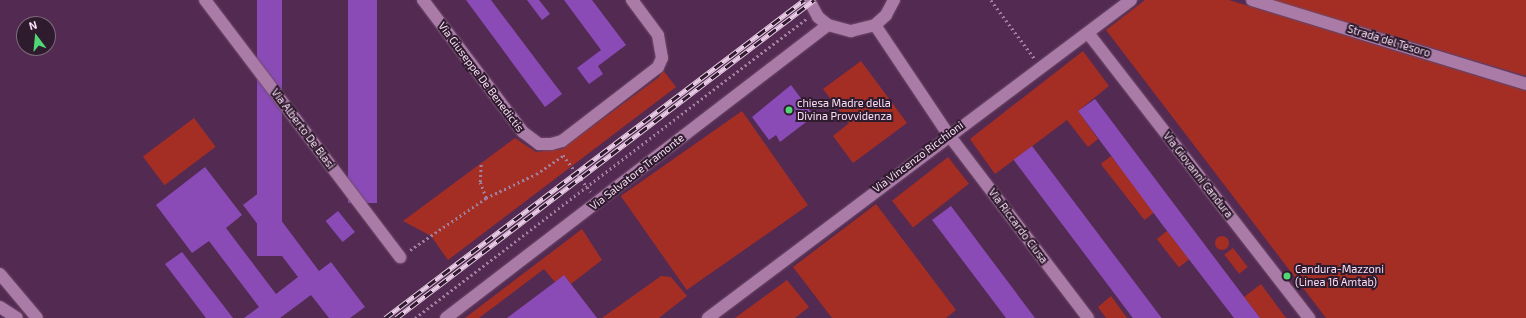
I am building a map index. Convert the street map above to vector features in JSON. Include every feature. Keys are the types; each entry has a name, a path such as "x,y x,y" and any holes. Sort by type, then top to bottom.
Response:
{"street":[{"name":"Via Alberto De Blasi","path":"205,0 400,257"},
{"name":"Via Giuseppe De Benedictis","path":"423,0 522,132 539,144 555,143"},
{"path":"555,143 651,74 662,58 658,35 632,0"},
{"path":"809,0 815,12 828,25 851,31 875,25 886,15 894,0"},
{"name":"Via Vincenzo Ricchioni","path":"708,318 948,134 1041,68 1131,0"},
{"name":"Strada del Tesoro","path":"1252,0 1526,84"},
{"name":"Via Salvatore Tramonte","path":"446,318 828,25"},
{"name":"Via Riccardo Ciusa","path":"875,25 948,134 1088,318"},
{"name":"Via Giovanni Candura","path":"1088,33 1309,318"},
{"path":"0,274 37,318"},
{"path":"0,307 17,318"}],"path":[{"path":"990,0 1041,68"},
{"path":"415,318 815,12"},
{"path":"555,143 587,186"},
{"path":"400,257 486,198 536,174 564,155"},
{"path":"482,164 480,182 486,198"}],"shaded area":[{"path":"1145,0 1229,0 1526,91 1526,318 1326,318 1106,30"},
{"path":"1271,0 1526,0 1526,76"},
{"path":"1083,51 1109,86 1078,111 1098,139 1088,147 1067,120 995,174 970,139"},
{"path":"861,61 907,123 853,163 833,136 849,123 823,89"},
{"path":"663,70 676,87 448,260 431,236 403,221 515,138 536,152 562,149 659,77"},
{"path":"742,111 808,205 687,290 621,196"},
{"path":"194,118 216,147 165,185 143,157"},
{"path":"1111,156 1155,212 1144,220 1101,164"},
{"path":"948,157 969,184 913,228 892,201"},
{"path":"876,204 956,310 946,318 832,318 793,267"},
{"path":"582,229 602,260 571,284 564,275 555,282 544,269 479,318 465,318"},
{"path":"1167,231 1189,259 1179,267 1157,239"},
{"path":"1222,236 1227,238 1229,243 1227,248 1222,250 1217,248 1215,243 1217,238"},
{"path":"1233,248 1248,267 1239,274 1224,255"},
{"path":"661,276 671,277 687,296 659,318 602,318"},
{"path":"787,280 809,307 795,318 735,318"},
{"path":"1261,284 1286,318 1260,318 1244,297"},
{"path":"1111,296 1127,318 1106,318 1098,307"}],"building":[{"path":"257,0 282,0 282,256 257,256"},
{"path":"348,0 377,0 377,203 348,203"},
{"path":"466,0 491,0 562,94 545,107"},
{"path":"527,0 539,0 550,14 542,20"},
{"path":"564,0 592,0 626,45 598,66 603,74 589,84 577,68 601,50"},
{"name":"chiesa Madre della Divina Provvidenza","path":"791,85 814,116 780,142 776,135 769,140 752,117"},
{"path":"1095,99 1260,318 1234,318 1161,223 1078,111"},
{"path":"1032,146 1162,318 1133,318 1014,160"},
{"path":"205,167 242,215 226,228 276,294 298,277 243,205 260,192 319,271 331,262 365,307 350,318 329,318 311,295 280,318 244,318 259,307 209,241 192,253 156,205"},
{"path":"951,206 1035,318 1006,318 932,220"},
{"path":"338,211 355,232 343,242 326,221"},
{"path":"182,252 233,318 206,318 165,264"},
{"path":"564,275 597,318 507,318 555,282"}],"railway":[{"path":"385,318 804,0"},
{"path":"396,318 814,0"}],"place":[{"name":"chiesa Madre della Divina Provvidenza","path":"789,110"},
{"name":"Candura-Mazzoni (Linea 16 Amtab)","path":"1287,276"}]}
